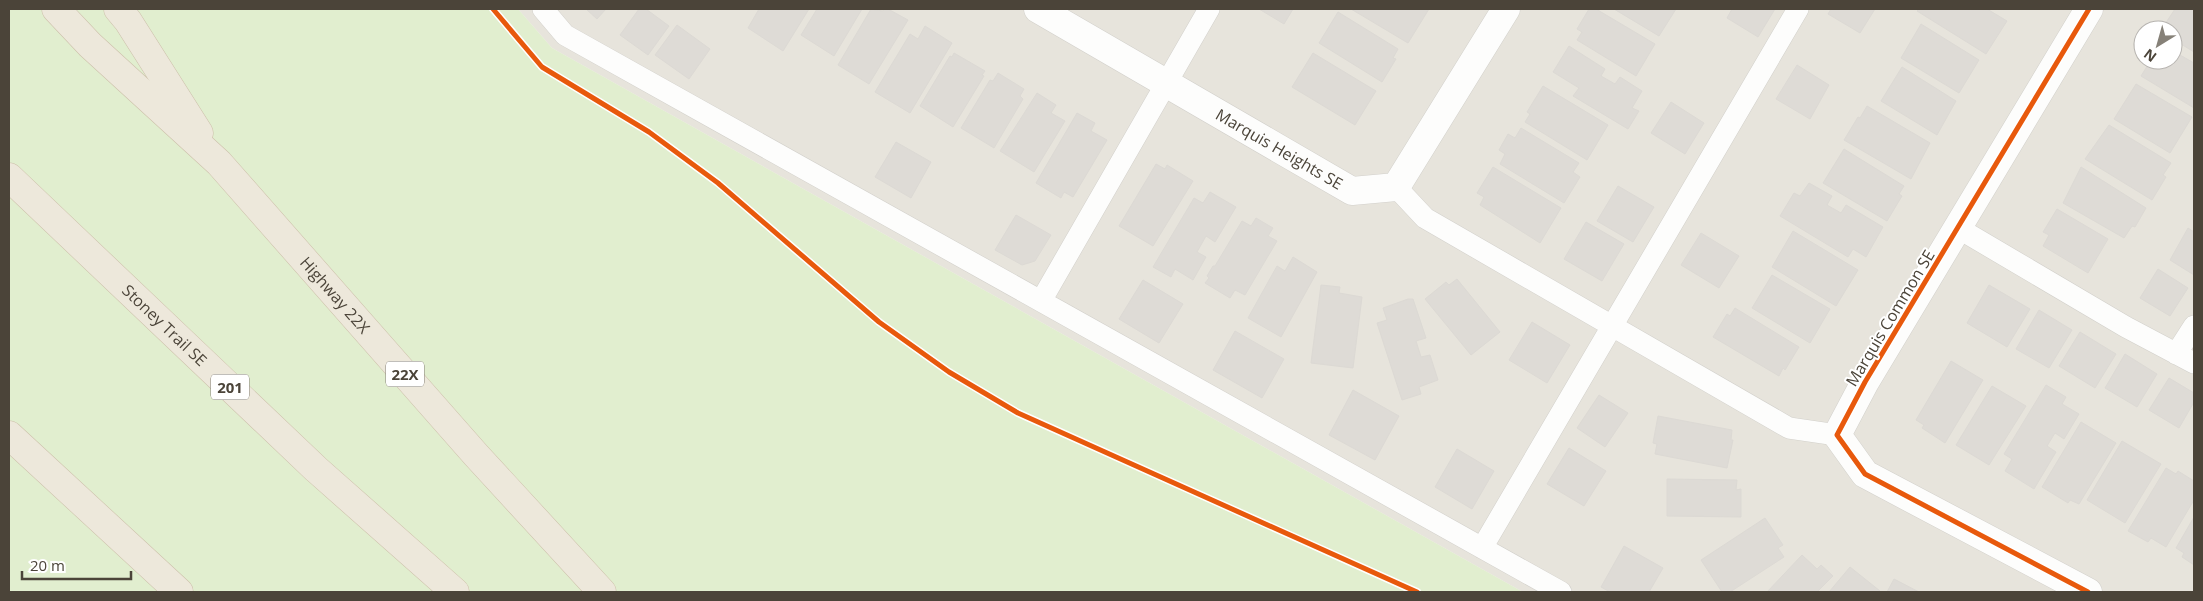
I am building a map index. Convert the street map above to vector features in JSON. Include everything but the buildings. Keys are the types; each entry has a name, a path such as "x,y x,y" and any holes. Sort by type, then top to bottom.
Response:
{"highway":[{"name":"Highway 22X","path":"56,9 90,46 219,164 470,448 602,592"},
{"path":"118,9 128,21 219,164"},
{"name":"Stoney Trail SE","path":"9,177 309,462 454,592"},
{"path":"9,435 179,592"}],"street":[{"name":"Marquis Heights SE","path":"1038,9 1352,191 1396,188"},
{"path":"1396,188 1506,9"},
{"name":"Marquis Common SE","path":"1837,435 1865,382 2089,9"},
{"path":"1837,435 1865,474 2088,592"}],"lane":[{"path":"543,9 565,35 1561,592"},
{"path":"1041,300 1209,9"},
{"path":"1482,548 1798,9"},
{"path":"1396,188 1425,218 1612,324 1789,428 1837,435"},
{"path":"1958,228 2126,327 2185,358 2194,326"}],"shaded area":[{"path":"518,9 2194,9 2194,592 1523,592 552,48"}],"green space":[{"path":"9,9 518,9 552,48 1523,592 9,592"}],"cycle path":[{"path":"493,9 542,67 649,132 718,183 879,322 949,372 1018,413 1417,592"},
{"path":"2088,592 1865,474 1837,435 1865,382 2089,9"}]}
